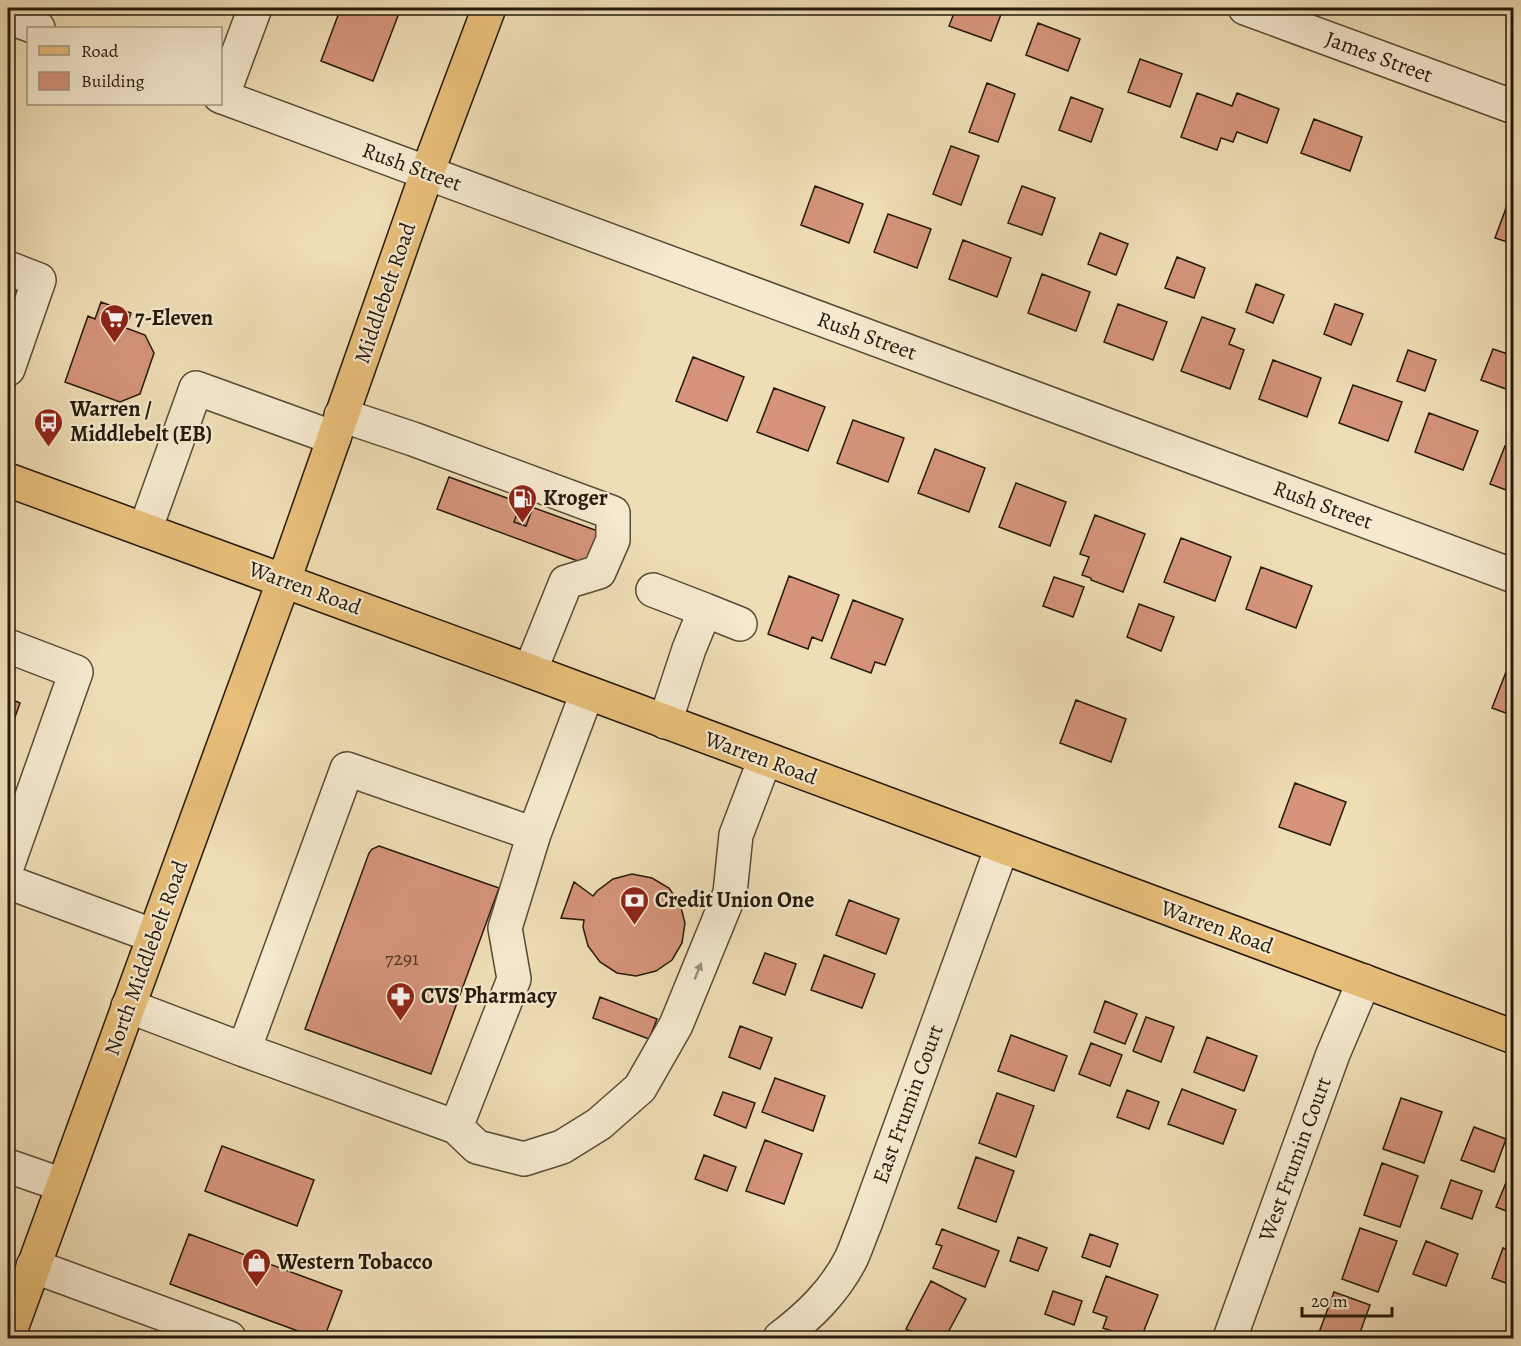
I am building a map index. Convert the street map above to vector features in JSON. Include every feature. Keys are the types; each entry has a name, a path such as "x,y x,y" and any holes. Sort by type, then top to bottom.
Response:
{"main road":[{"name":"Middlebelt Road","path":"284,580 427,172 489,8"},
{"name":"Warren Road","path":"8,480 284,580 1514,1037"},
{"name":"North Middlebelt Road","path":"8,1337 284,580"}],"street":[{"path":"222,93 255,8"},
{"name":"James Street","path":"1245,8 1514,107"},
{"path":"8,17 35,27"},
{"name":"Rush Street","path":"222,96 1514,576"},
{"path":"8,268 39,280 8,369"},
{"path":"145,530 196,388 337,427 413,439 612,513 613,540 599,572 566,582 530,671"},
{"path":"653,590 740,624"},
{"path":"665,722 705,610"},
{"path":"8,646 76,672 8,864"},
{"path":"456,1127 514,979 505,928 534,834 587,693"},
{"path":"128,1006 456,1127 477,1147 524,1159 562,1147 599,1124 640,1088 676,1025 730,893 736,835 765,759"},
{"path":"244,1050 347,769 534,834"},
{"name":"East Frumin Court","path":"780,1338 820,1304 836,1284 851,1259 1002,847"},
{"path":"8,882 154,936"},
{"name":"West Frumin Court","path":"1230,1338 1334,1054 1364,981"},
{"path":"8,1166 63,1185"},
{"path":"33,1266 229,1338"}],"building":[{"path":"333,8 401,8 373,81 321,61 340,10"},
{"path":"956,8 1003,9 991,41 949,26"},
{"path":"1038,23 1080,39 1068,71 1026,55"},
{"path":"1140,59 1182,74 1170,107 1128,92"},
{"path":"987,83 1015,94 998,142 969,132"},
{"path":"1197,93 1232,106 1237,93 1279,109 1267,143 1237,132 1233,142 1221,138 1217,150 1181,137"},
{"path":"1071,97 1103,109 1091,142 1059,130"},
{"path":"1314,119 1362,137 1350,171 1301,153"},
{"path":"951,146 979,156 961,205 933,194"},
{"path":"815,186 863,204 849,243 801,225"},
{"path":"1022,186 1055,198 1042,235 1008,223"},
{"path":"1509,200 1514,202 1514,244 1495,238"},
{"path":"888,214 931,229 917,268 874,252"},
{"path":"1100,233 1128,244 1116,275 1088,264"},
{"path":"963,240 1011,258 997,297 949,279"},
{"path":"1177,257 1205,268 1194,298 1165,288"},
{"path":"1042,274 1090,292 1076,331 1028,313"},
{"path":"1256,284 1284,295 1273,323 1246,312"},
{"name":"7-Eleven","path":"101,302 131,313 126,328 145,335 154,353 140,394 120,402 65,382 88,316 95,319"},
{"path":"1118,304 1167,322 1153,360 1104,342"},
{"path":"1335,304 1363,314 1351,345 1324,334"},
{"path":"1202,317 1235,329 1229,344 1244,350 1230,389 1181,371"},
{"path":"1493,349 1514,356 1514,378 1509,390 1481,380"},
{"path":"1408,350 1436,360 1425,391 1397,381"},
{"path":"693,357 744,377 727,421 676,401"},
{"path":"1273,360 1321,378 1307,417 1259,399"},
{"path":"1353,385 1402,402 1388,441 1339,423"},
{"path":"774,388 825,407 808,451 757,432"},
{"path":"1429,413 1478,431 1463,470 1415,452"},
{"path":"853,420 904,438 888,482 837,463"},
{"path":"1505,446 1514,449 1514,493 1490,484"},
{"path":"935,449 985,468 969,512 918,493"},
{"path":"449,477 606,534 594,567 437,509"},
{"path":"528,483 540,488 526,526 514,522"},
{"path":"1016,483 1066,502 1050,546 999,527"},
{"path":"1095,515 1145,534 1123,592 1082,575 1089,557 1080,554"},
{"path":"1181,538 1231,557 1215,601 1164,582"},
{"path":"1261,567 1312,586 1296,628 1246,609"},
{"path":"789,576 839,595 822,641 812,637 808,649 768,634"},
{"path":"1054,577 1084,587 1073,617 1043,606"},
{"path":"853,600 903,619 885,665 875,662 871,673 831,658"},
{"path":"1139,604 1174,617 1161,651 1127,637"},
{"path":"1508,667 1514,669 1514,716 1492,708"},
{"path":"8,698 20,703 8,737"},
{"path":"1076,700 1126,719 1111,762 1060,743"},
{"path":"1295,783 1346,802 1330,845 1279,827"},
{"name":"CVS Pharmacy","path":"379,846 499,888 431,1074 305,1029 369,853"},
{"name":"Credit Union One","path":"632,874 652,878 669,888 680,904 685,923 682,943 672,960 656,971 636,976 617,973 600,962 588,946 583,927 584,920 561,918 574,882 593,896 613,879"},
{"path":"849,900 899,919 886,954 836,935"},
{"path":"765,953 796,964 785,995 753,983"},
{"path":"824,955 875,974 862,1008 811,990"},
{"path":"600,997 657,1019 649,1039 593,1018"},
{"path":"1105,1001 1137,1014 1125,1044 1094,1032"},
{"path":"1146,1017 1174,1027 1161,1062 1133,1051"},
{"path":"740,1026 772,1038 760,1069 729,1057"},
{"path":"1011,1035 1067,1056 1054,1091 998,1071"},
{"path":"1207,1037 1257,1056 1244,1091 1194,1072"},
{"path":"1091,1043 1122,1055 1110,1086 1079,1074"},
{"path":"775,1078 825,1096 813,1131 762,1112"},
{"path":"1182,1089 1236,1110 1223,1144 1168,1124"},
{"path":"1127,1090 1159,1102 1149,1129 1117,1117"},
{"path":"723,1092 755,1103 746,1128 714,1115"},
{"path":"997,1093 1034,1106 1016,1157 979,1143"},
{"path":"1401,1098 1442,1112 1424,1163 1383,1149"},
{"path":"1474,1127 1506,1139 1494,1172 1461,1160"},
{"path":"765,1140 802,1154 784,1204 746,1191"},
{"path":"222,1146 314,1180 297,1226 205,1191"},
{"path":"704,1155 736,1167 727,1191 695,1179"},
{"path":"976,1157 1014,1171 996,1222 958,1208"},
{"path":"1382,1163 1418,1176 1400,1227 1364,1215"},
{"path":"1510,1173 1514,1174 1514,1214 1496,1207"},
{"path":"1451,1180 1482,1191 1472,1219 1441,1208"},
{"path":"1360,1228 1397,1241 1378,1292 1342,1279"},
{"path":"942,1229 999,1251 985,1287 933,1268 942,1246 936,1244"},
{"name":"Western Tobacco","path":"189,1234 342,1291 324,1338 317,1338 170,1284"},
{"path":"1090,1234 1118,1244 1110,1267 1082,1257"},
{"path":"1018,1237 1047,1248 1038,1271 1010,1261"},
{"path":"1426,1241 1458,1254 1446,1286 1413,1274"},
{"path":"1503,1248 1514,1252 1514,1286 1492,1278"},
{"path":"1106,1276 1158,1295 1141,1338 1131,1338 1103,1328 1107,1317 1093,1312"},
{"path":"931,1281 966,1299 945,1338 924,1338 906,1329"},
{"path":"1053,1291 1082,1301 1074,1325 1045,1314"},
{"path":"1334,1292 1370,1305 1358,1338 1317,1338"}],"place":[{"name":"7-Eleven","path":"114,344"},
{"name":"Warren / Middlebelt (EB)","path":"49,448"},
{"name":"Kroger","path":"522,524"},
{"name":"Credit Union One","path":"634,926"},
{"name":"CVS Pharmacy","path":"400,1022"},
{"name":"Western Tobacco","path":"256,1288"}]}
